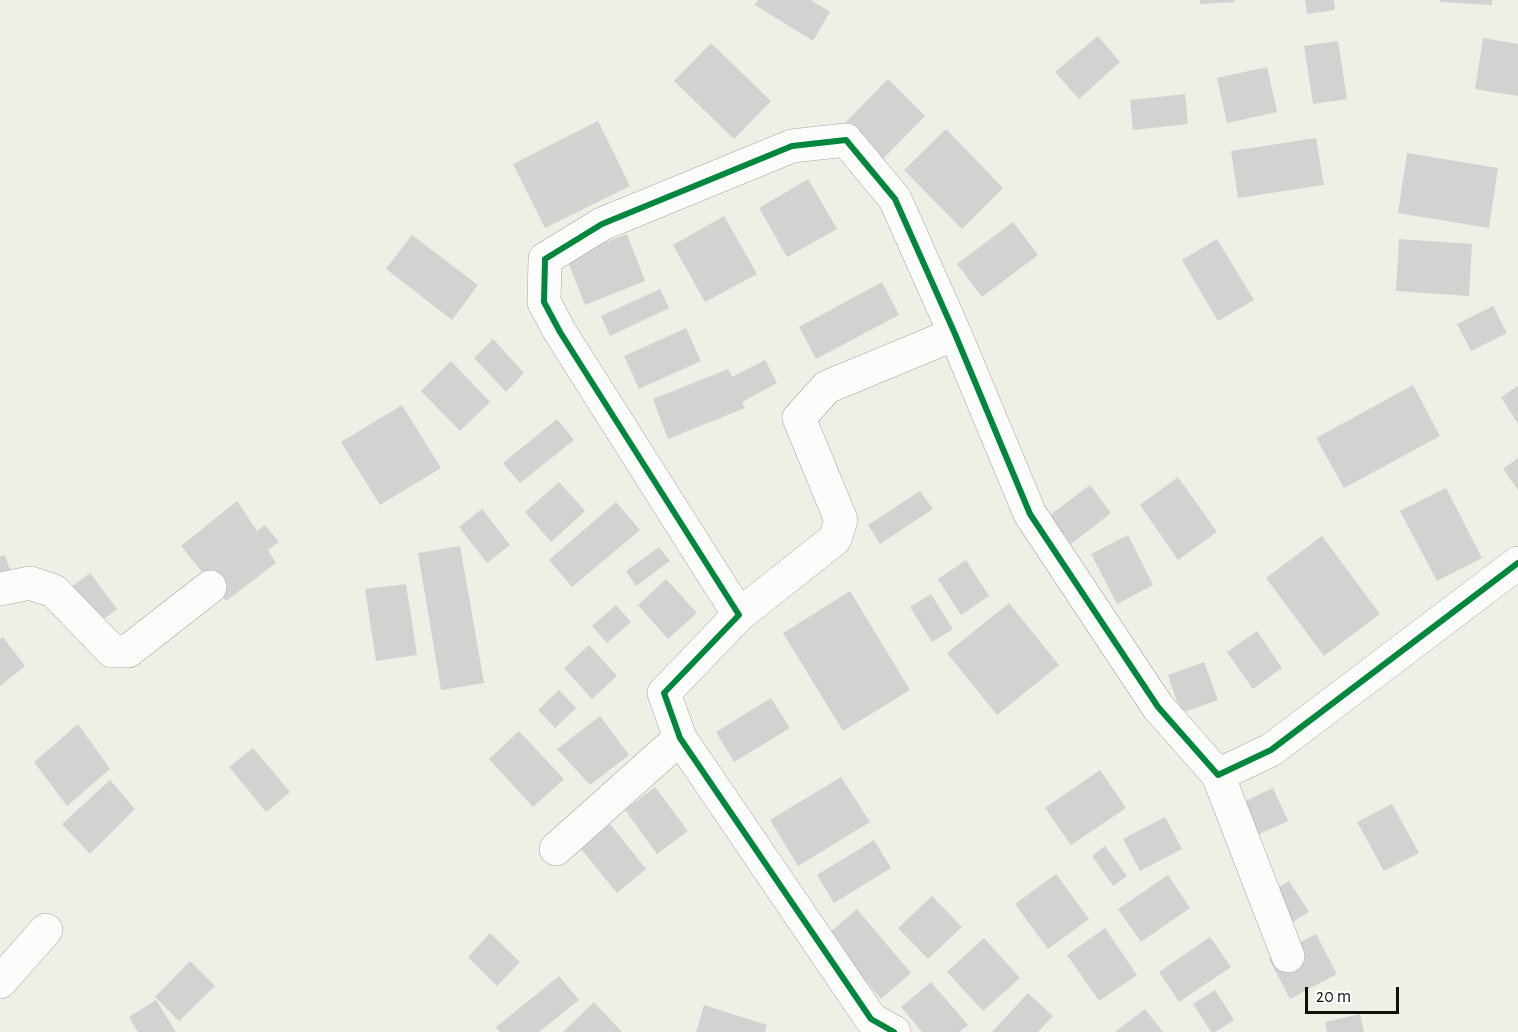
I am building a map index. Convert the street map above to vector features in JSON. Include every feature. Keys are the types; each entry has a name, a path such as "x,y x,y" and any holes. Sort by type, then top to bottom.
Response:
{"street":[{"path":"739,615 560,332 544,302 545,259 602,224 792,146 846,140 895,199 955,334 1030,514 1158,707 1218,775 1288,956"},
{"path":"894,1032 871,1019 680,738 664,693 739,615 835,539 841,520 799,418 827,387 955,334"},
{"path":"1218,775 1271,750 1518,563"},
{"path":"0,589 30,583 54,591 112,651 128,651 210,586"},
{"path":"556,849 680,738"},
{"path":"0,982 46,930"}],"building":[{"path":"758,0 811,0 830,12 813,41 755,5"},
{"path":"1200,0 1235,0 1235,2 1200,4"},
{"path":"1305,0 1334,0 1335,10 1307,14"},
{"path":"1440,0 1492,0 1492,5 1440,2"},
{"path":"1098,36 1120,62 1079,99 1055,72"},
{"path":"1483,38 1518,44 1518,96 1475,89"},
{"path":"1338,41 1347,99 1313,104 1304,46"},
{"path":"711,43 771,101 734,139 674,81"},
{"path":"1267,67 1277,112 1227,123 1217,78"},
{"path":"888,79 925,116 882,160 845,123"},
{"path":"1185,94 1188,124 1133,130 1130,100"},
{"path":"598,121 630,186 545,228 513,164"},
{"path":"946,129 1003,188 962,229 904,170"},
{"path":"1316,138 1324,185 1238,198 1231,151"},
{"path":"1407,153 1498,168 1489,228 1398,213"},
{"path":"808,179 837,229 787,257 759,208"},
{"path":"724,216 757,274 705,302 673,245"},
{"path":"1013,222 1038,255 982,297 957,264"},
{"path":"627,234 645,281 585,305 566,257"},
{"path":"412,235 478,285 452,320 386,269"},
{"path":"1217,239 1254,300 1218,321 1182,260"},
{"path":"1399,239 1472,244 1469,296 1396,291"},
{"path":"882,282 899,315 816,359 799,327"},
{"path":"660,289 669,308 610,336 601,316"},
{"path":"1493,306 1507,333 1471,351 1457,324"},
{"path":"686,328 701,361 639,389 624,356"},
{"path":"493,339 524,373 506,392 474,358"},
{"path":"765,360 777,383 742,402 745,408 668,439 653,399 728,369 732,377"},
{"path":"451,361 490,402 460,431 421,391"},
{"path":"1413,385 1440,436 1344,488 1316,438"},
{"path":"1518,386 1518,424 1501,397"},
{"path":"402,405 441,468 380,505 341,442"},
{"path":"557,419 574,440 520,483 503,463"},
{"path":"1518,458 1518,490 1503,469"},
{"path":"1178,477 1217,532 1178,560 1140,505"},
{"path":"559,482 585,511 551,542 525,512"},
{"path":"1090,485 1111,513 1071,544 1050,515"},
{"path":"1446,488 1482,558 1437,581 1400,511"},
{"path":"920,491 933,509 880,544 868,525"},
{"path":"237,501 257,531 265,525 279,542 268,550 276,563 226,601 181,546"},
{"path":"616,502 640,530 572,587 549,560"},
{"path":"482,509 510,545 487,563 459,527"},
{"path":"1128,535 1153,585 1117,604 1091,554"},
{"path":"1322,536 1380,614 1324,656 1266,578"},
{"path":"460,546 484,683 441,690 418,553"},
{"path":"659,547 670,561 636,586 626,571"},
{"path":"5,555 14,581 0,583 0,556"},
{"path":"966,560 989,596 961,615 938,579"},
{"path":"90,573 117,609 89,630 63,593"},
{"path":"666,579 697,613 668,639 638,605"},
{"path":"406,584 417,655 376,661 365,589"},
{"path":"850,591 910,690 843,731 783,633"},
{"path":"931,594 953,629 932,642 910,607"},
{"path":"1009,603 1059,665 997,715 947,653"},
{"path":"616,605 631,622 607,643 592,626"},
{"path":"1257,631 1282,668 1253,689 1227,652"},
{"path":"3,637 25,666 0,686 0,639"},
{"path":"589,645 617,676 592,699 564,668"},
{"path":"1204,662 1218,700 1181,713 1168,675"},
{"path":"559,690 576,708 555,728 538,710"},
{"path":"771,698 790,728 734,762 716,732"},
{"path":"600,716 629,755 590,785 557,749"},
{"path":"78,724 110,769 67,806 34,762"},
{"path":"519,731 564,779 533,807 489,759"},
{"path":"253,748 290,792 266,812 229,767"},
{"path":"1100,770 1126,808 1071,845 1045,808"},
{"path":"841,777 870,822 798,866 770,820"},
{"path":"110,780 135,809 90,854 62,824"},
{"path":"655,787 688,831 657,854 625,810"},
{"path":"1273,788 1288,821 1240,843 1225,810"},
{"path":"1392,804 1419,853 1384,871 1357,822"},
{"path":"1165,817 1182,849 1140,871 1123,839"},
{"path":"610,824 646,869 617,893 581,849"},
{"path":"874,840 891,868 834,903 817,875"},
{"path":"1105,846 1127,876 1113,886 1092,856"},
{"path":"1056,874 1089,919 1048,949 1015,904"},
{"path":"1168,875 1190,908 1141,942 1118,909"},
{"path":"1289,881 1309,912 1270,936 1251,904"},
{"path":"932,896 962,927 928,959 898,928"},
{"path":"857,909 911,973 881,999 827,935"},
{"path":"1105,928 1137,975 1099,1001 1067,955"},
{"path":"490,933 520,962 497,986 468,957"},
{"path":"1316,934 1337,974 1290,999 1269,959"},
{"path":"1210,937 1231,967 1179,1002 1159,972"},
{"path":"984,938 1020,978 983,1011 947,972"},
{"path":"190,961 215,986 179,1021 155,997"},
{"path":"559,976 579,1000 539,1032 500,1032 496,1027"},
{"path":"931,982 968,1025 959,1032 922,1032 901,1007"},
{"path":"1215,990 1234,1020 1215,1032 1211,1032 1193,1004"},
{"path":"1028,993 1053,1016 1038,1032 992,1032"},
{"path":"156,1000 176,1032 138,1032 129,1017"},
{"path":"594,1002 622,1032 563,1032"},
{"path":"704,1005 767,1025 765,1032 696,1032"},
{"path":"1145,1009 1163,1032 1115,1032"},
{"path":"1360,1014 1364,1032 1327,1032 1325,1022"}],"cycle path":[{"path":"894,1032 871,1019 680,738 664,693 739,615 560,332 544,302 545,259 602,224 792,146 846,140 895,199 955,334 1030,514 1158,707 1218,775 1271,750 1518,563"}]}
